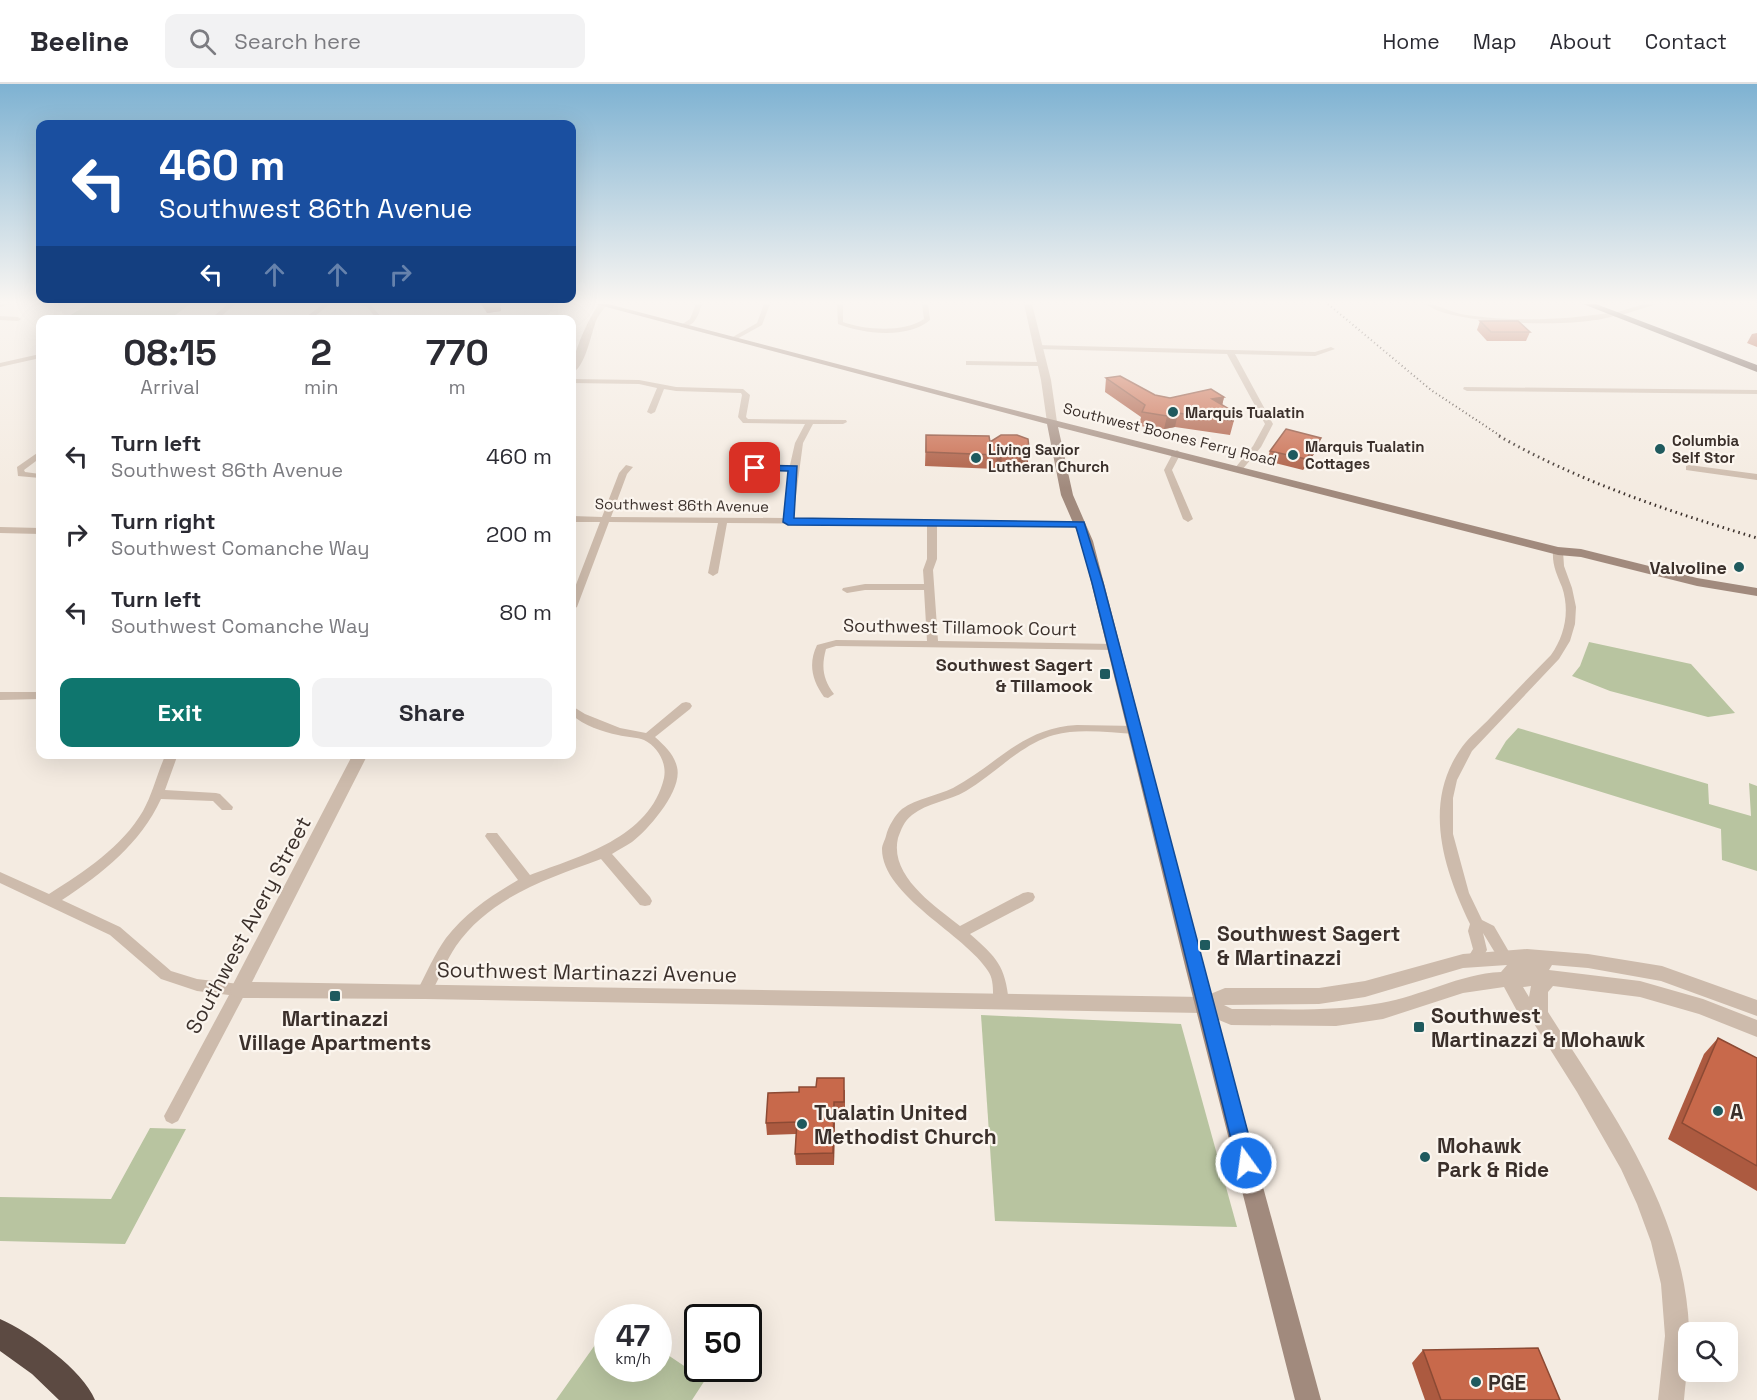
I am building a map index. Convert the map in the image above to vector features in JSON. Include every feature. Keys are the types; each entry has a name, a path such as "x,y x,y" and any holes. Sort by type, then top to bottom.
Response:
{"highway":[{"path":"0,1335 26,1351 60,1379 80,1400"}],"main road":[{"name":"Southwest Boones Ferry Road","path":"835,365 1558,551 1581,553 1697,582 1757,592"},
{"path":"1052,422 1065,489 1080,524 1114,647 1204,1005 1308,1400"},
{"name":"Southwest Boones Ferry Road","path":"1558,551 1579,561 1664,583 1757,600"}],"street":[{"path":"1042,365 1052,422"},
{"path":"1237,365 1269,424 1257,447 1239,468"},
{"path":"576,381 639,382 687,389 742,391 746,395 742,417 746,421 843,422"},
{"path":"651,412 661,386"},
{"path":"1467,389 1757,392"},
{"path":"788,522 799,443 810,422"},
{"path":"1177,453 1168,470 1188,519"},
{"path":"36,456 20,469 21,474 36,476"},
{"path":"576,596 623,473 629,467"},
{"path":"740,467 794,468"},
{"path":"1689,468 1757,477"},
{"name":"Southwest 86th Avenue","path":"576,519 1080,524"},
{"path":"712,573 723,521"},
{"path":"932,523 933,548 928,570 928,587 933,644"},
{"path":"0,530 36,531"},
{"path":"1505,957 1489,930 1477,924 1462,893 1446,834 1447,798 1451,780 1467,749 1555,657 1566,641 1571,609 1568,592 1558,567 1558,551"},
{"path":"847,590 865,587 928,587"},
{"name":"Southwest Tillamook Court","path":"828,694 818,681 816,662 821,648 836,643 1114,647"},
{"path":"0,696 36,696"},
{"path":"648,737 686,706"},
{"path":"425,991 451,942 472,919 500,897 527,881 603,853 636,830 652,814 667,792 672,770 665,752 648,737 617,730 576,713"},
{"path":"1001,1002 995,969 960,933 908,890 894,870 887,849 888,842 900,819 915,808 944,798 968,785 1007,756 1045,734 1061,730 1136,730"},
{"path":"51,900 99,868 126,844 157,794 170,759"},
{"name":"Southwest Avery Street","path":"172,1116 358,759"},
{"path":"157,794 216,797 227,807"},
{"path":"492,836 527,881"},
{"path":"603,853 645,901"},
{"name":"Southwest Martinazzi Avenue","path":"0,877 115,931 166,975 197,985 239,990 425,991 1204,1005 1231,1017 1336,1018 1383,1011 1463,985 1509,979 1549,978 1640,989 1703,1007 1757,1029"},
{"path":"960,933 1028,897"},
{"path":"1474,959 1480,950 1475,931 1477,924"},
{"path":"1553,957 1539,966 1510,971 1509,979 1524,1005 1538,1013 1633,1171 1651,1209 1665,1248 1674,1289 1677,1328 1671,1400"},
{"name":"Southwest Martinazzi Avenue","path":"1204,1005 1225,996 1319,996 1365,989 1474,959 1553,957 1662,974 1704,987 1757,1008"},
{"path":"1538,1013 1539,989 1549,978"}],"green space":[{"path":"1589,642 1691,664 1735,713 1708,717 1610,691 1572,676 1580,666"},
{"path":"1518,728 1708,784 1709,804 1751,816 1749,783 1757,786 1757,871 1722,860 1721,829 1495,759 1506,741"},
{"path":"981,1015 1181,1024 1237,1227 995,1221"},
{"path":"150,1128 186,1129 125,1244 0,1241 0,1197 111,1199"},
{"path":"594,1346 594,1382 672,1382 672,1358 684,1366 684,1382 704,1382 692,1400 556,1400"}],"building":[{"path":"1120,376 1155,395 1170,398 1211,389 1224,397 1212,399 1236,413 1233,421 1178,413 1167,416 1142,412 1145,405 1106,378"},
{"path":"1286,429 1321,438 1306,459 1270,451"},
{"path":"926,435 989,436 990,442 1001,435 1017,435 1028,439 1029,448 1019,453 997,455 926,452"},
{"name":"A","path":"1718,1038 1757,1058 1757,1166 1682,1123"},
{"name":"Tualatin United Methodist Church","path":"817,1078 844,1078 844,1102 834,1102 833,1153 795,1154 797,1122 766,1123 768,1093 799,1092 799,1087 816,1087"},
{"name":"PGE","path":"1538,1348 1560,1400 1441,1400 1423,1350"}],"railway":[{"path":"1402,365 1431,390 1502,437"},
{"path":"1499,436 1561,468 1625,494 1757,538"}],"place":[{"name":"Marquis Tualatin","path":"1173,412"},
{"name":"Columbia Self Stor","path":"1660,449"},
{"name":"Marquis Tualatin Cottages","path":"1293,455"},
{"name":"Living Savior Lutheran Church","path":"976,458"},
{"name":"Valvoline","path":"1739,567"},
{"name":"Southwest Sagert & Tillamook","path":"1105,674"},
{"name":"Southwest Sagert & Martinazzi","path":"1205,945"},
{"name":"Martinazzi Village Apartments","path":"335,996"},
{"name":"Southwest Martinazzi & Mohawk","path":"1419,1027"},
{"name":"A","path":"1718,1111"},
{"name":"Tualatin United Methodist Church","path":"802,1124"},
{"name":"Mohawk Park & Ride","path":"1425,1157"},
{"name":"PGE","path":"1476,1382"}],"route":[{"path":"755,468 794,468 788,522 1080,524 1087,541 1246,1163"}]}
